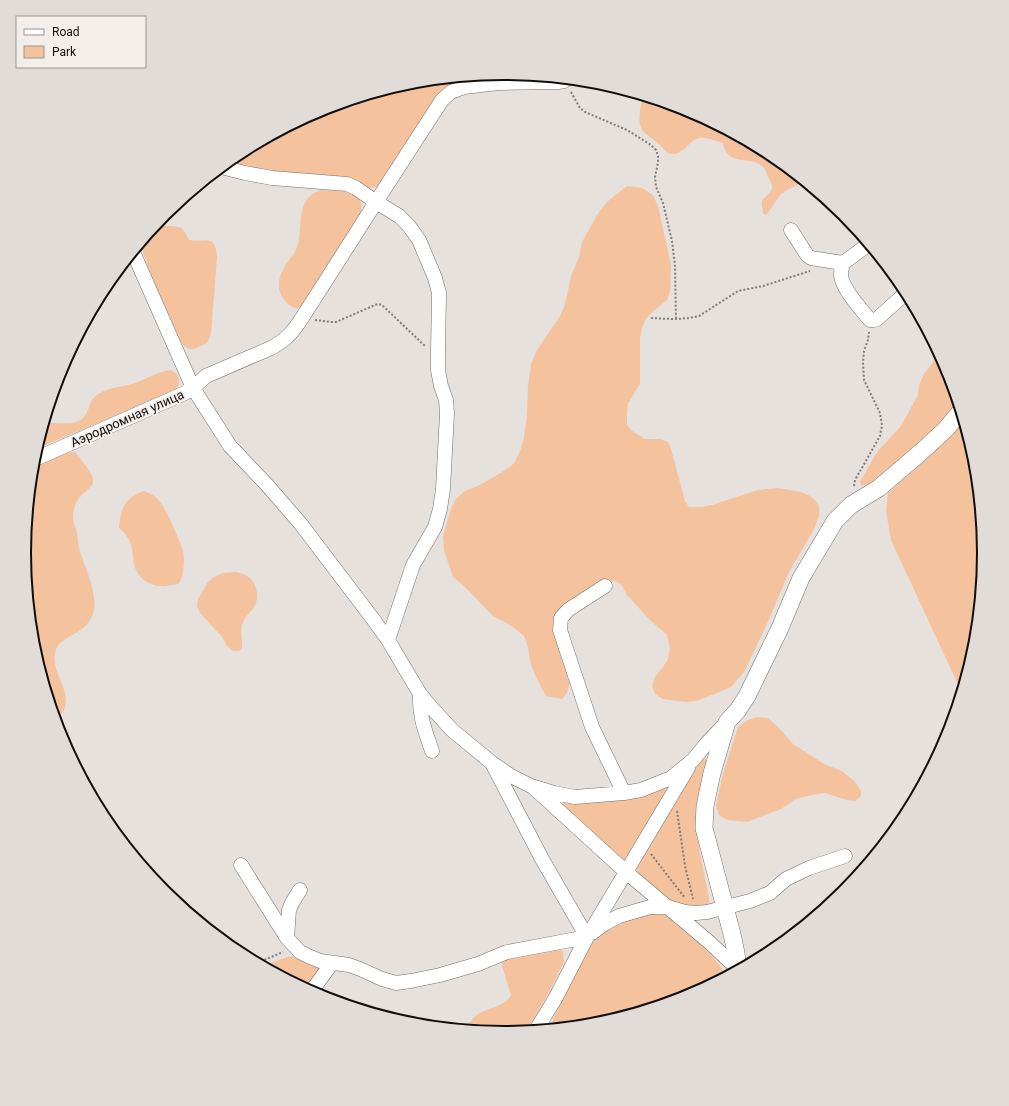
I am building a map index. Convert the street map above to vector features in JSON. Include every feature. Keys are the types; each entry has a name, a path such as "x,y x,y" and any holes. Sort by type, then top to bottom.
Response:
{"main road":[{"path":"737,965 704,828 705,806 712,773 727,722 738,710 747,696 802,578 835,520 851,505 879,488 946,429 957,415"}],"street":[{"name":"Аэродромная улица","path":"41,456 185,393 206,376 281,343 292,334 442,100 451,92 464,87 498,83 547,82"},
{"path":"228,169 272,178 347,184 356,188 400,216 409,226 419,240 435,278 439,293 438,370 448,413 443,489 435,527 413,565 388,640"},
{"path":"791,230 807,255 811,258 843,262 865,247"},
{"path":"135,257 193,388 230,446 300,523 388,640 420,694 452,730 511,776 531,786 554,793 575,797 641,790 671,778 694,760"},
{"path":"843,262 841,273 845,288 870,320 877,318 902,296"},
{"path":"605,586 568,610 561,618 560,630 592,727 624,793"},
{"path":"420,694 421,716 432,751"},
{"path":"539,1025 555,999 587,937 676,788 707,743 727,722"},
{"path":"492,762 542,859 587,937"},
{"path":"531,786 626,872 735,966"},
{"path":"241,865 291,942 300,952 320,961 348,965 396,983 446,973 478,964 507,952 587,937 604,924 619,916 637,910 650,907 668,907 685,912 696,913 707,912 750,901 770,893 786,879 809,868 845,856"},
{"path":"291,942 289,910 300,890"},
{"path":"315,987 332,963"}],"path":[{"path":"566,84 580,108 585,112 627,130 651,145 656,150 658,156 655,177 656,186 663,203 674,254 676,319"},
{"path":"651,318 676,319 699,316 738,291 763,286 815,269"},
{"path":"302,318 336,322 375,305 382,305 426,347 438,353"},
{"path":"851,505 856,480 880,436 882,425 880,413 864,380 864,351 868,340 870,320"},
{"path":"676,788 677,816 685,866 696,913"},
{"path":"643,844 696,913"},
{"path":"264,960 280,954 291,942"}],"green space":[{"path":"459,82 377,187 369,188 272,173 233,165 295,128 352,105 412,89"},
{"path":"642,101 686,116 714,128 741,143 768,159 800,183 781,194 765,215 763,213 762,201 770,193 772,186 765,169 760,164 730,156 725,151 723,143 705,138 699,138 692,141 678,153 668,153 642,129 639,120"},
{"path":"627,186 642,188 653,195 658,206 671,265 670,291 667,300 650,314 645,320 642,328 640,338 640,384 628,403 627,425 632,431 645,439 661,439 668,442 685,501 689,507 712,505 758,490 778,488 801,492 810,496 819,506 819,516 814,529 789,572 767,624 744,672 731,687 696,701 686,702 663,699 655,694 652,686 655,677 668,659 670,648 667,635 650,620 627,595 621,584 614,581 605,581 555,617 570,683 567,693 562,699 546,696 535,675 524,636 513,627 493,616 465,587 453,577 444,550 443,536 451,509 456,499 465,491 478,486 497,475 515,462 524,438 531,364 537,350 560,316 564,307 571,276 579,257 582,242 599,212 608,201"},
{"path":"321,190 349,192 355,195 359,199 361,205 361,213 300,308 295,308 283,298 280,292 279,281 286,264 295,253 298,245 304,204 311,195"},
{"path":"174,226 183,229 189,240 212,242 216,250 217,257 211,334 207,343 194,349 189,349 183,345 152,277 143,251 143,249 162,227"},
{"path":"936,359 955,406 939,425 875,483 867,486 861,485 860,482 877,452 901,426 918,395 919,385 924,374"},
{"path":"170,370 175,373 179,379 178,387 174,391 43,446 49,423 70,423 78,421 85,416 94,398 101,392 136,383"},
{"path":"960,424 969,461 977,522 977,584 974,615 969,645 959,686 891,540 886,511 888,493 950,436"},
{"path":"74,452 79,457 90,472 93,481 90,487 79,498 74,507 73,522 77,533 79,548 94,594 94,610 91,619 86,625 62,642 57,647 55,653 57,671 66,696 66,704 63,712 60,715 47,676 40,645 35,615 31,553 32,522 40,464 66,453"},
{"path":"144,491 154,496 166,511 183,551 184,568 182,578 178,584 157,586 144,580 135,568 129,540 119,528 121,515 125,505 132,497"},
{"path":"235,572 245,575 253,582 257,594 254,607 243,622 242,647 241,650 238,651 233,651 227,646 222,637 200,613 197,606 198,599 208,582 214,577 223,573"},
{"path":"757,717 768,718 793,744 824,764 842,771 855,782 861,791 861,796 855,801 825,793 812,795 796,799 781,809 747,822 727,820 719,815 716,805 723,774 738,727 748,720"},
{"path":"701,760 708,760 696,828 709,903 706,906 694,909 671,901 639,874 637,871 637,865 693,771"},
{"path":"662,789 667,791 626,860 622,859 562,805 563,802 566,801"},
{"path":"651,914 670,917 717,961 724,973 686,990 627,1010 597,1017 552,1023 590,946 602,933 634,919"},
{"path":"556,949 563,951 564,962 547,996 529,1025 468,1024 478,1014 505,1002 511,995 502,966 502,962 506,958"},
{"path":"292,956 318,968 319,971 310,985 269,964"}]}
